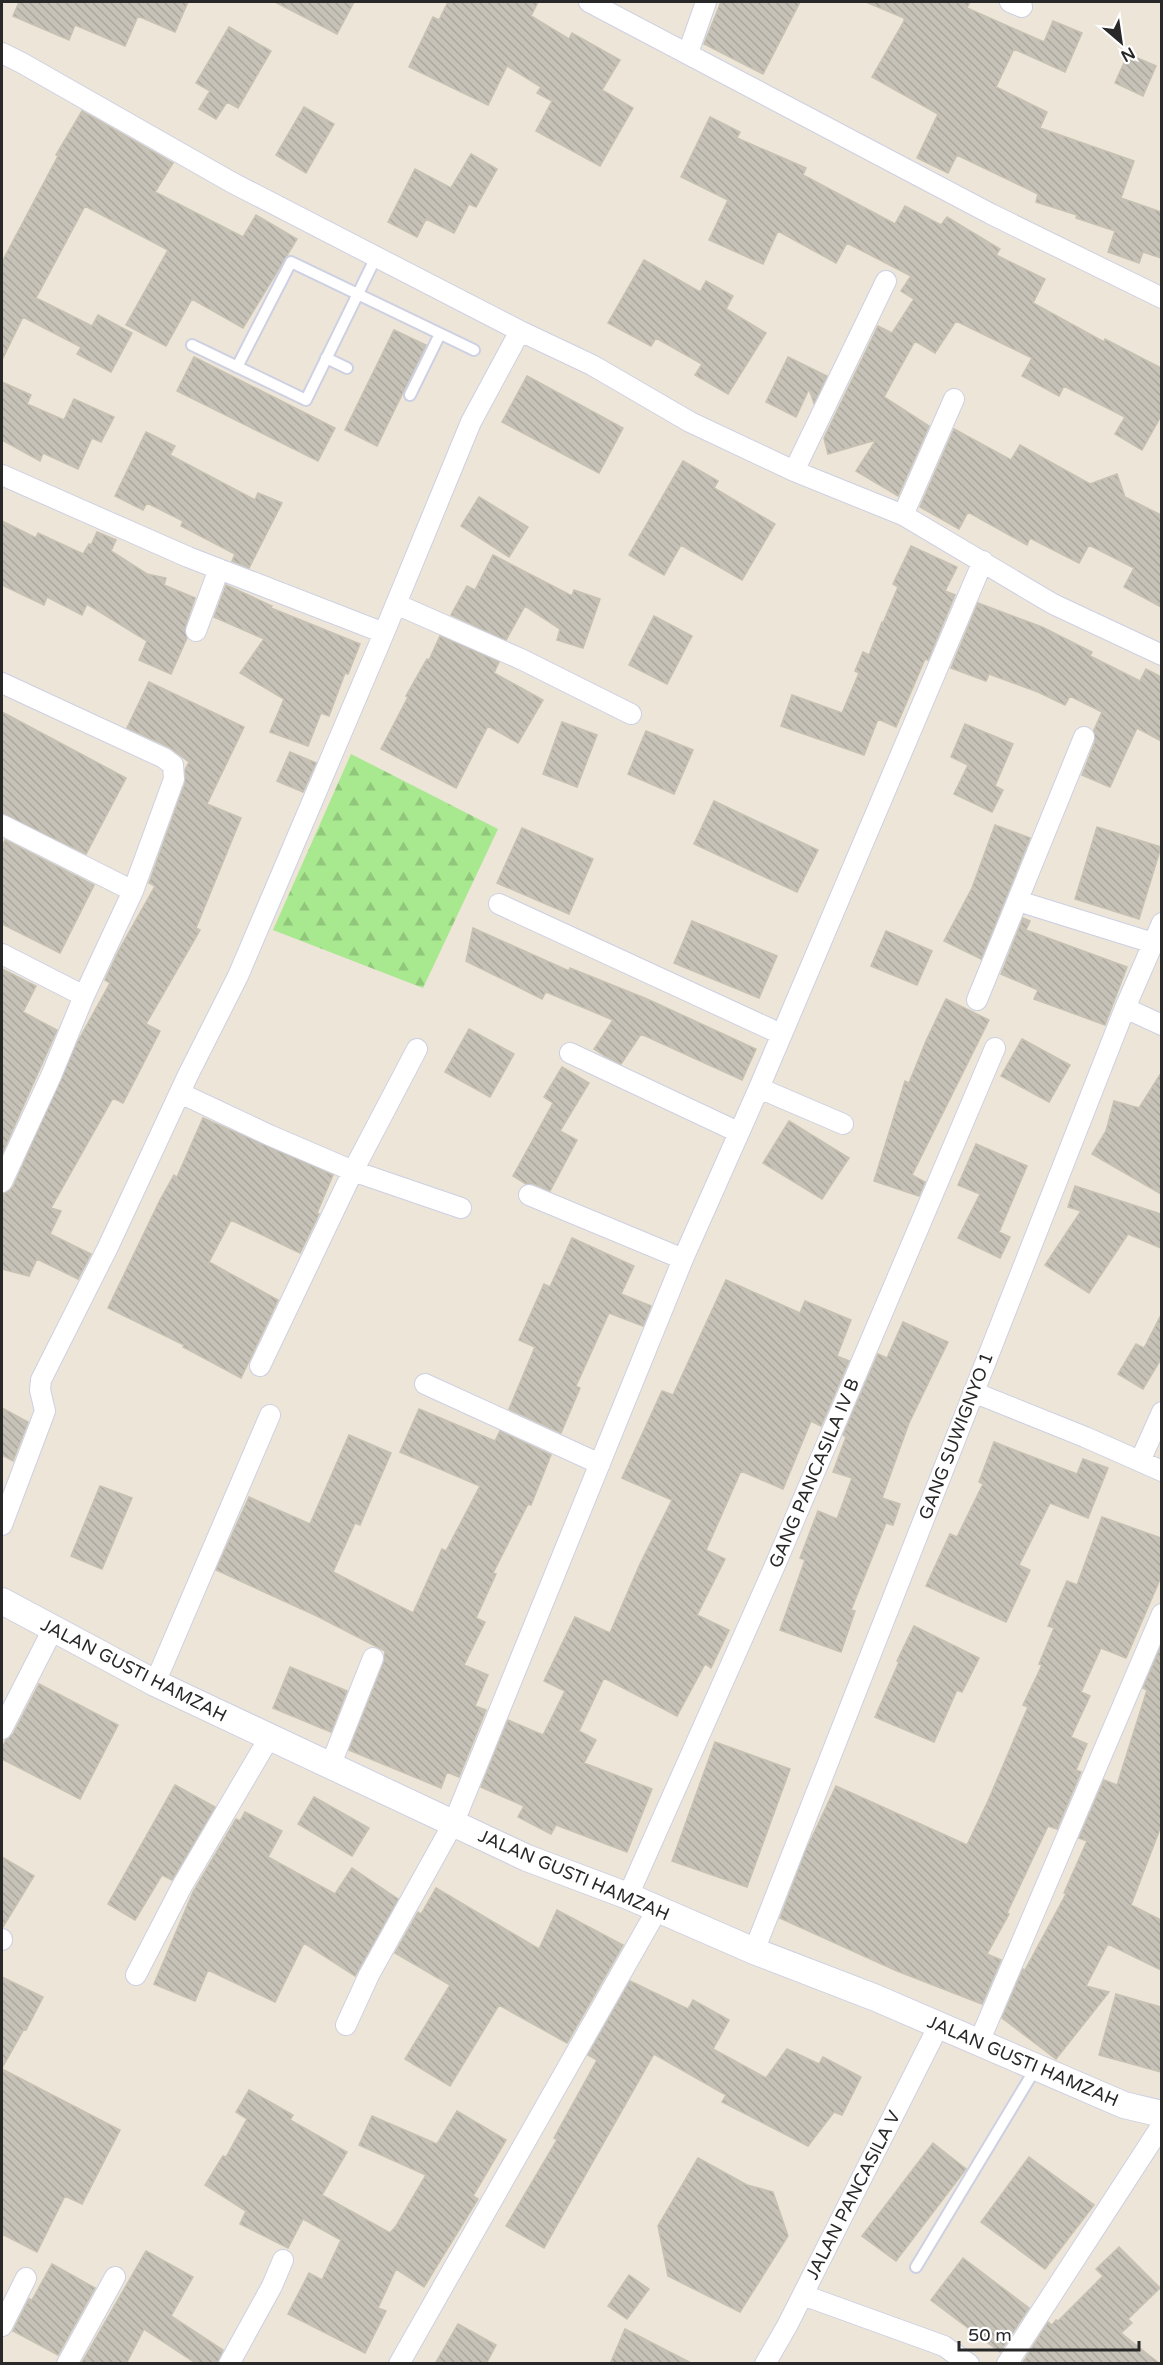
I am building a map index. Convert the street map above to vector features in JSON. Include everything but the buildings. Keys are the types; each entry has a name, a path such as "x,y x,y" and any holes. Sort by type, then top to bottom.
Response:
{"street":[{"path":"589,2 991,214 1161,298"},
{"path":"687,53 706,2"},
{"path":"2,53 231,183 520,331 592,365 690,422 794,471 903,515 1053,604 1161,655"},
{"path":"794,471 886,281"},
{"path":"2,1525 45,1411 40,1389 41,1380 108,1247 180,1092 238,976 471,422 520,331"},
{"path":"903,515 954,399"},
{"path":"2,475 219,569 384,633"},
{"path":"346,2025 369,1975 454,1822 683,1259 759,1088 983,561"},
{"path":"196,631 219,569"},
{"path":"396,604 523,660 631,714"},
{"path":"2,683 164,758 173,765 174,779 133,891 84,996 51,1076 8,1148 2,1182"},
{"path":"977,1000 1084,737"},
{"path":"2,825 133,891"},
{"path":"1018,901 1153,943"},
{"path":"499,904 781,1034"},
{"name":"GANG SUWIGNYO 1","path":"754,1951 973,1392 1161,922"},
{"path":"2,954 84,996"},
{"path":"1125,1008 1161,1025"},
{"name":"GANG PANCASILA IV B","path":"628,1896 776,1563 994,1048"},
{"path":"260,1366 353,1171 417,1049"},
{"path":"570,1053 738,1132"},
{"path":"759,1088 843,1124"},
{"path":"180,1092 269,1135 353,1171 461,1208"},
{"path":"529,1195 683,1259"},
{"path":"425,1384 600,1464"},
{"path":"973,1392 1140,1461 1161,1472"},
{"path":"1140,1461 1161,1412"},
{"path":"155,1683 270,1415"},
{"name":"JALAN GUSTI HAMZAH","path":"2,1601 155,1683 527,1858 628,1896 754,1951 876,1998 1124,2105 1161,2114"},
{"path":"979,2042 1161,1614"},
{"path":"2,1729 53,1629"},
{"path":"331,1764 374,1658"},
{"path":"136,1975 182,1887 269,1738"},
{"path":"399,2364 657,1910"},
{"name":"JALAN PANCASILA V","path":"765,2364 802,2296 939,2025"},
{"path":"1007,2364 1161,2125"},
{"path":"229,2364 272,2286 283,2260"},
{"path":"67,2364 115,2277"},
{"path":"2,2326 26,2278"},
{"path":"802,2296 944,2346 969,2364"}],"lane":[{"path":"192,345 306,400 376,257"},
{"path":"237,367 291,262 474,350"},
{"path":"410,395 440,334"},
{"path":"326,358 347,368"},
{"path":"916,2267 1037,2066"}],"green space":[{"path":"351,754 498,829 423,988 273,930"}]}
